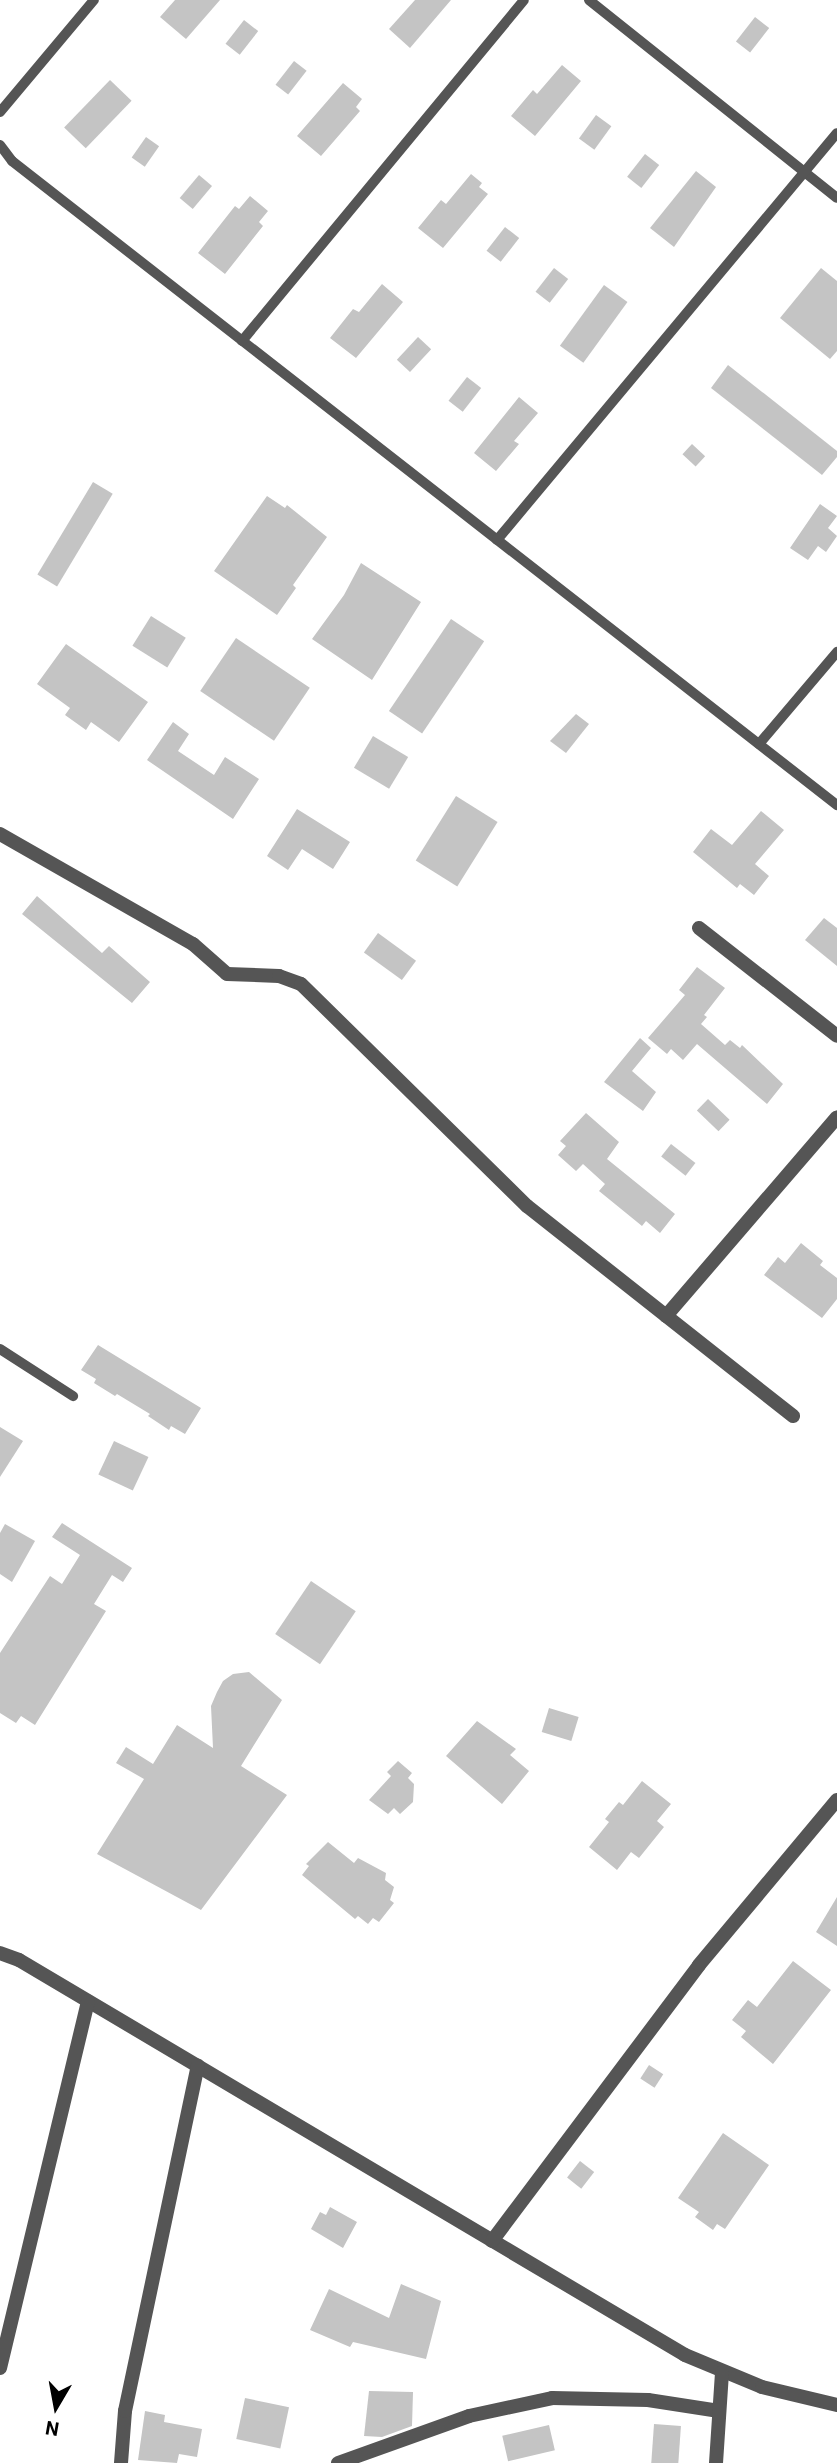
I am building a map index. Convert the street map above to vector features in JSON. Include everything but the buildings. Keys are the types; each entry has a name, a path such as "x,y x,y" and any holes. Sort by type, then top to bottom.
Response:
{"street":[{"path":"0,834 193,944 227,974 279,976 301,984 527,1206 793,1416"},
{"path":"699,928 837,1036"},
{"path":"666,1316 837,1117"},
{"path":"492,2241 699,1965 837,1800"},
{"path":"0,1953 19,1960 685,2355 762,2387 837,2405"},
{"path":"0,2368 88,2001"},
{"path":"121,2463 125,2411 198,2066"},
{"path":"716,2463 722,2372"},
{"path":"338,2463 469,2416 552,2398 648,2400 719,2411"}],"lane":[{"path":"0,113 94,0"},
{"path":"242,341 524,0"},
{"path":"589,0 837,198"},
{"path":"497,540 837,133"},
{"path":"0,145 12,161 837,805"},
{"path":"759,744 837,652"},
{"path":"0,1349 74,1396"}]}
